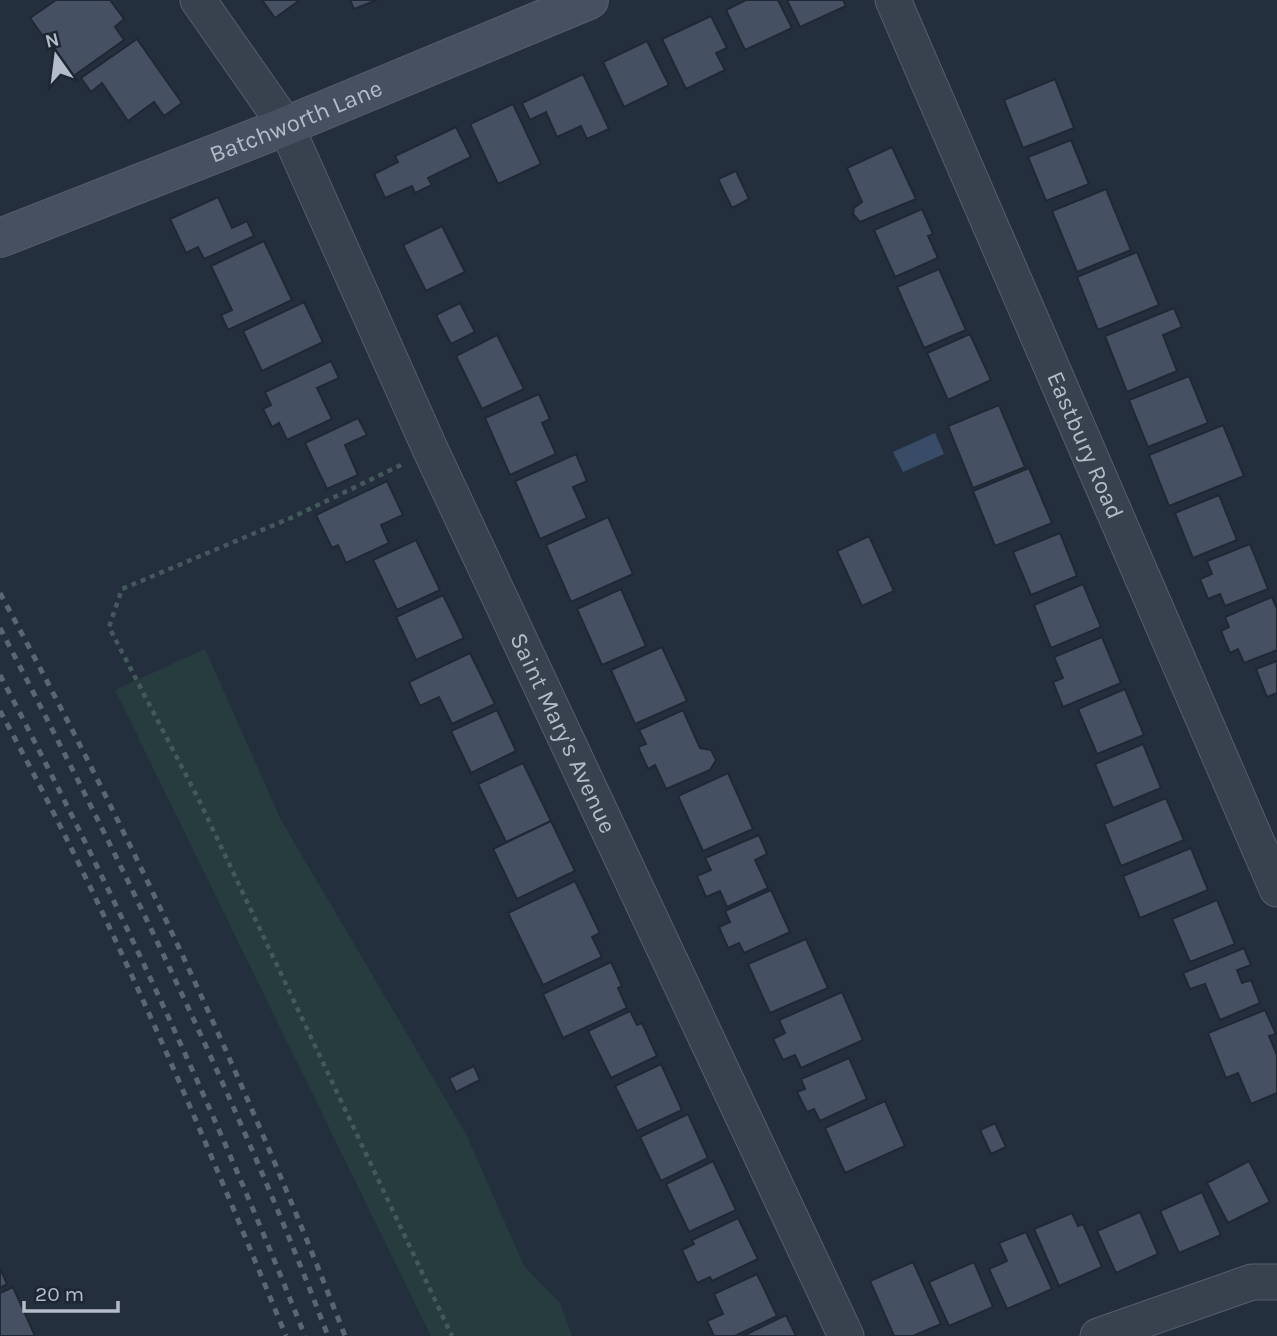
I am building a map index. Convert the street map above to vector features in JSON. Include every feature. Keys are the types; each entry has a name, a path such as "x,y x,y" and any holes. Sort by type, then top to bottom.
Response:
{"street":[{"name":"Saint Mary's Avenue","path":"198,0 286,126 431,451 846,1336"},
{"name":"Batchworth Lane","path":"0,238 286,126 589,0"},
{"name":"Eastbury Road","path":"892,0 1277,889"},
{"path":"1098,1336 1252,1282 1277,1282"}],"path":[{"path":"431,451 293,517 122,589 109,627 199,800 452,1336"}],"green space":[{"path":"205,649 281,820 466,1134 524,1266 560,1303 572,1336 431,1336 115,690"}],"water":[{"path":"935,433 944,454 903,472 893,452"}],"building":[{"path":"56,0 110,0 124,19 115,27 124,40 72,77 30,18"},
{"path":"262,0 300,0 275,18"},
{"path":"350,0 377,0 354,9"},
{"path":"746,0 778,0 792,28 745,50 726,10"},
{"path":"787,0 843,0 846,6 800,27"},
{"path":"711,16 727,48 716,53 725,70 686,89 662,39"},
{"path":"137,39 182,103 164,116 154,102 128,121 102,83 91,92 81,78"},
{"path":"647,41 669,85 624,107 603,62"},
{"path":"583,74 609,129 587,139 581,126 557,137 546,112 530,120 522,103"},
{"path":"1055,79 1074,128 1023,148 1004,100"},
{"path":"513,104 541,164 498,184 470,124"},
{"path":"456,127 471,157 428,178 432,185 415,193 412,186 385,198 374,174 398,162 395,156"},
{"path":"1071,140 1089,184 1046,201 1028,157"},
{"path":"892,147 916,199 860,222 853,214 854,208 862,202 847,168"},
{"path":"736,171 749,199 732,208 718,179"},
{"path":"1106,189 1131,250 1077,272 1052,211"},
{"path":"218,197 232,228 247,221 254,236 204,259 198,247 186,253 170,219"},
{"path":"922,209 933,234 928,236 938,258 895,277 874,230"},
{"path":"442,226 465,272 426,291 403,245"},
{"path":"264,241 292,300 228,330 221,315 232,310 211,266"},
{"path":"1137,252 1159,305 1098,330 1077,277"},
{"path":"939,269 966,330 924,348 897,287"},
{"path":"304,302 323,342 262,371 243,331"},
{"path":"460,303 475,332 451,344 436,315"},
{"path":"1174,308 1182,327 1163,335 1177,371 1127,392 1105,336"},
{"path":"970,334 991,380 948,400 927,353"},
{"path":"497,335 524,389 482,409 456,356"},
{"path":"331,361 339,378 317,388 332,419 287,440 279,423 272,427 263,409 271,405 265,392"},
{"path":"1189,376 1208,423 1148,447 1129,400"},
{"path":"539,394 550,419 542,423 556,454 510,475 485,418"},
{"path":"999,405 1025,467 973,488 948,426"},
{"path":"358,418 367,435 345,445 358,475 327,489 305,443"},
{"path":"1223,425 1244,476 1169,506 1149,455"},
{"path":"576,454 587,481 573,487 587,518 540,539 515,481"},
{"path":"1029,468 1052,523 995,546 973,491"},
{"path":"387,481 403,515 381,525 389,543 346,563 338,545 332,548 316,515"},
{"path":"1219,495 1237,540 1193,558 1175,513"},
{"path":"608,517 633,574 571,602 546,545"},
{"path":"1060,533 1077,576 1031,595 1013,552"},
{"path":"869,536 894,591 862,606 837,551"},
{"path":"416,540 440,590 397,610 373,560"},
{"path":"1250,544 1268,589 1225,606 1220,594 1208,599 1200,579 1212,574 1207,561"},
{"path":"1083,584 1101,627 1051,648 1034,605"},
{"path":"621,589 646,646 602,665 577,609"},
{"path":"443,595 464,638 416,660 396,617"},
{"path":"1272,597 1277,609 1277,650 1244,663 1238,649 1230,653 1221,631 1229,627 1225,617"},
{"path":"1102,637 1121,683 1063,707 1053,682 1063,678 1054,657"},
{"path":"662,647 687,701 635,724 611,670"},
{"path":"470,653 495,704 452,724 439,697 420,706 409,682"},
{"path":"1277,661 1277,693 1267,697 1256,669"},
{"path":"1125,689 1144,735 1097,754 1078,709"},
{"path":"497,710 516,751 471,773 451,731"},
{"path":"683,710 700,748 711,750 716,760 710,770 666,789 655,765 648,769 638,747 646,744 639,730"},
{"path":"1143,744 1161,788 1113,808 1095,764"},
{"path":"523,763 551,821 506,842 478,784"},
{"path":"728,773 753,829 703,851 678,796"},
{"path":"1166,798 1184,840 1121,866 1104,824"},
{"path":"551,821 575,871 517,899 493,849"},
{"path":"759,835 767,854 755,860 768,888 727,907 720,891 706,897 697,876 711,870 705,858"},
{"path":"1191,848 1208,890 1140,918 1123,876"},
{"path":"575,881 600,933 592,937 602,957 543,985 508,913"},
{"path":"771,890 790,932 744,953 739,943 728,948 719,927 730,922 725,911"},
{"path":"1217,900 1235,944 1190,962 1172,919"},
{"path":"806,939 828,988 770,1013 748,964"},
{"path":"1244,948 1251,965 1237,970 1242,983 1251,980 1260,1003 1220,1020 1205,984 1190,989 1183,973"},
{"path":"611,962 622,986 618,988 627,1008 563,1038 543,994"},
{"path":"842,992 863,1040 801,1068 795,1055 783,1060 773,1039 785,1033 779,1020"},
{"path":"1265,1010 1276,1034 1269,1036 1277,1055 1277,1093 1251,1104 1238,1073 1226,1078 1208,1033"},
{"path":"630,1011 637,1025 642,1023 657,1056 611,1078 588,1031"},
{"path":"849,1058 867,1099 820,1121 814,1109 807,1112 797,1092 805,1089 801,1079"},
{"path":"661,1064 682,1110 637,1131 615,1086"},
{"path":"474,1066 480,1080 456,1092 449,1078"},
{"path":"885,1101 905,1146 845,1173 825,1128"},
{"path":"688,1114 708,1158 661,1181 640,1137"},
{"path":"995,1123 1006,1147 991,1154 980,1130"},
{"path":"713,1161 736,1210 689,1232 666,1184"},
{"path":"1249,1161 1270,1202 1228,1223 1207,1183"},
{"path":"1202,1192 1221,1235 1179,1253 1160,1211"},
{"path":"1140,1212 1158,1254 1116,1273 1097,1231"},
{"path":"1072,1213 1078,1226 1083,1224 1102,1267 1059,1286 1034,1229"},
{"path":"738,1218 758,1259 712,1281 710,1277 697,1283 682,1250 694,1244 692,1240"},
{"path":"1026,1232 1052,1289 1007,1309 989,1269 1007,1261 999,1243"},
{"path":"913,1262 941,1324 913,1336 894,1336 870,1281"},
{"path":"974,1262 993,1307 949,1326 929,1282"},
{"path":"0,1268 7,1284 0,1288"},
{"path":"757,1274 777,1316 735,1336 714,1336 707,1321 723,1314 714,1294"},
{"path":"13,1287 35,1336 0,1336 0,1293"},
{"path":"786,1315 796,1336 743,1336"}],"railway":[{"path":"0,593 95,774 184,959 268,1146 345,1336"},
{"path":"0,628 132,889 215,1066 328,1336"},
{"path":"0,675 83,837 161,1001 199,1084 305,1336"},
{"path":"0,711 79,864 152,1019 286,1336"}]}
